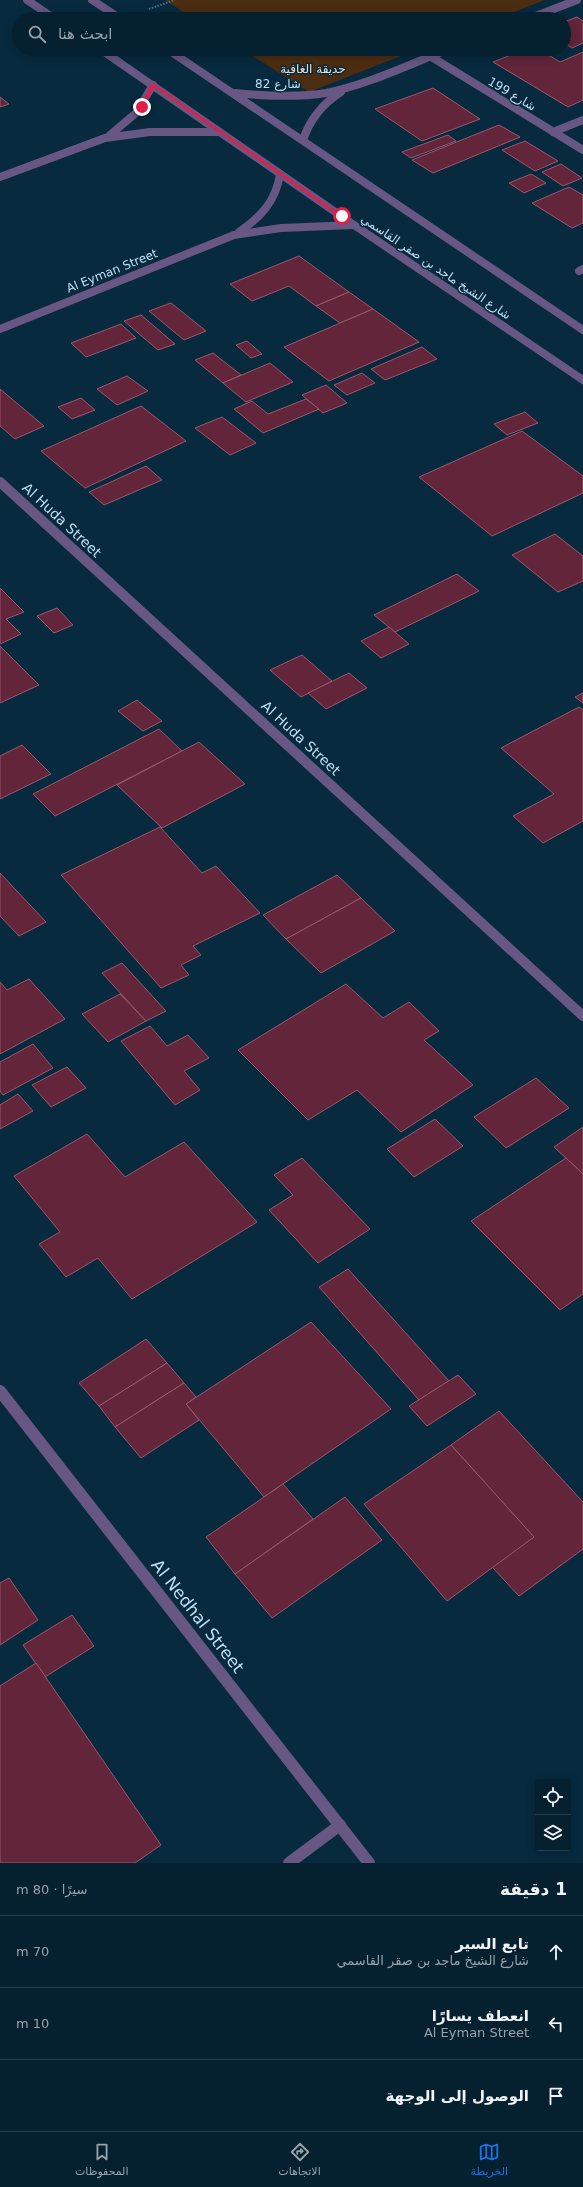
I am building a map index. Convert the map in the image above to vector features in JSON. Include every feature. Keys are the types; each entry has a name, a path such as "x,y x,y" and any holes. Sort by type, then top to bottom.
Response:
{"street":[{"path":"27,0 45,12"},
{"path":"92,0 110,12"},
{"path":"546,12 578,0"},
{"name":"شارع الشيخ ماجد بن صقر القاسمي","path":"110,56 354,225 583,380"},
{"path":"178,56 583,330"},
{"name":"شارع 82","path":"233,93 287,96 325,93 346,88 430,56"},
{"name":"شارع 199","path":"430,56 583,150"},
{"path":"105,138 132,118 145,102 153,85"},
{"name":"شارع 82","path":"303,140 306,129 321,107 346,88"},
{"path":"553,132 583,120"},
{"path":"0,177 105,138 158,131 219,132"},
{"name":"Al Eyman Street","path":"234,235 264,213 273,200 279,187 280,174"},
{"name":"Al Eyman Street","path":"0,329 234,235 281,228 354,225"},
{"name":"Al Huda Street","path":"0,482 583,1016"},
{"name":"Al Nedhal Street","path":"0,1391 369,1863"},
{"path":"289,1863 340,1825"}],"green space":[{"path":"165,0 545,0 514,12 183,12"},
{"name":"حديقة الغافية","path":"253,56 401,56 309,92"}],"building":[{"path":"577,17 583,21 583,43 572,48 571,47 571,19"},
{"path":"583,52 583,100 568,107 493,62 508,56 550,56 560,62"},
{"path":"433,88 480,119 422,141 375,109"},
{"path":"0,97 9,104 0,107"},
{"path":"499,125 520,137 433,173 412,160"},
{"path":"448,135 456,141 411,158 402,152"},
{"path":"525,141 558,161 535,171 502,150"},
{"path":"561,164 582,178 563,186 542,172"},
{"path":"531,174 546,183 524,193 509,183"},
{"path":"569,187 583,195 583,223 572,228 532,203"},
{"path":"299,256 349,292 316,306 289,286 252,301 230,284"},
{"path":"349,292 373,309 340,323 316,306"},
{"path":"171,303 206,331 184,340 149,311"},
{"path":"373,309 419,342 329,381 284,347"},
{"path":"141,315 175,344 158,350 124,321"},
{"path":"121,324 136,338 86,357 71,343"},
{"path":"247,341 262,354 251,358 236,345"},
{"path":"422,347 437,359 385,380 371,369"},
{"path":"213,353 241,375 223,383 195,360"},
{"path":"270,363 293,382 246,402 223,383"},
{"path":"362,373 375,383 347,395 334,385"},
{"path":"127,376 148,391 117,405 97,389"},
{"path":"326,385 347,403 323,413 302,395"},
{"path":"0,389 44,426 15,439 0,426"},
{"path":"81,398 95,410 72,419 58,407"},
{"path":"306,399 319,409 263,433 234,409 252,401 268,414"},
{"path":"141,406 186,441 85,488 41,451"},
{"path":"525,412 538,423 507,435 494,424"},
{"path":"222,417 256,443 230,455 195,428"},
{"path":"522,431 583,476 583,493 492,536 419,477"},
{"path":"146,466 162,480 104,505 89,492"},
{"path":"555,534 583,556 583,581 558,592 512,555"},
{"path":"457,574 479,591 395,632 374,615"},
{"path":"0,588 24,612 6,619 21,634 0,644"},
{"path":"57,608 73,625 54,633 37,616"},
{"path":"389,627 409,644 381,658 361,641"},
{"path":"0,646 39,685 0,703"},
{"path":"302,655 332,681 301,697 270,670"},
{"path":"349,673 367,688 326,709 308,693"},
{"path":"583,693 583,703 575,697"},
{"path":"137,700 162,721 143,731 118,711"},
{"path":"579,707 583,710 583,821 543,843 513,816 554,794 501,748"},
{"path":"159,729 182,751 55,816 33,794"},
{"path":"199,742 245,784 162,828 117,785"},
{"path":"22,745 51,774 0,799 0,756"},
{"path":"160,827 202,873 216,866 260,913 193,946 201,955 181,965 189,975 161,988 61,875"},
{"path":"0,873 46,922 19,936 0,916"},
{"path":"337,875 361,898 286,939 263,915"},
{"path":"361,898 395,931 321,973 286,939"},
{"path":"122,963 166,1011 146,1021 102,973"},
{"path":"29,979 65,1019 0,1054 0,982 7,990"},
{"path":"346,984 383,1018 409,1002 439,1031 424,1040 473,1085 401,1132 357,1090 308,1120 238,1050"},
{"path":"120,994 146,1021 108,1042 82,1014"},
{"path":"150,1026 167,1046 188,1035 209,1058 184,1071 200,1090 175,1105 121,1041"},
{"path":"33,1044 53,1068 3,1095 0,1091 0,1062"},
{"path":"67,1067 86,1088 51,1107 32,1085"},
{"path":"536,1078 569,1108 506,1148 474,1117"},
{"path":"18,1094 33,1111 0,1129 0,1105"},
{"path":"435,1119 463,1146 414,1177 387,1149"},
{"path":"583,1127 583,1174 554,1147"},
{"path":"87,1134 125,1177 184,1142 257,1222 132,1299 98,1258 66,1277 39,1244 60,1232 14,1176"},
{"path":"302,1158 370,1229 318,1263 269,1210 293,1195 274,1175"},
{"path":"566,1158 583,1174 583,1294 560,1310 471,1221"},
{"path":"348,1269 449,1381 419,1400 319,1287"},
{"path":"311,1322 391,1409 264,1497 186,1404"},
{"path":"146,1339 167,1363 99,1406 79,1383"},
{"path":"167,1363 184,1383 115,1427 99,1406"},
{"path":"458,1375 476,1394 427,1426 409,1406"},
{"path":"184,1383 196,1397 186,1404 199,1420 141,1458 115,1427"},
{"path":"499,1411 583,1502 583,1549 519,1596 492,1567 534,1537 451,1445"},
{"path":"451,1445 534,1537 447,1601 364,1504"},
{"path":"283,1484 313,1519 235,1574 206,1537"},
{"path":"345,1497 382,1540 272,1618 235,1574"},
{"path":"9,1578 38,1620 0,1645 0,1583"},
{"path":"72,1615 94,1646 45,1677 23,1645"},
{"path":"36,1663 161,1845 135,1863 0,1863 0,1686"}],"route":[{"path":"142,107 153,85 342,216"}]}
